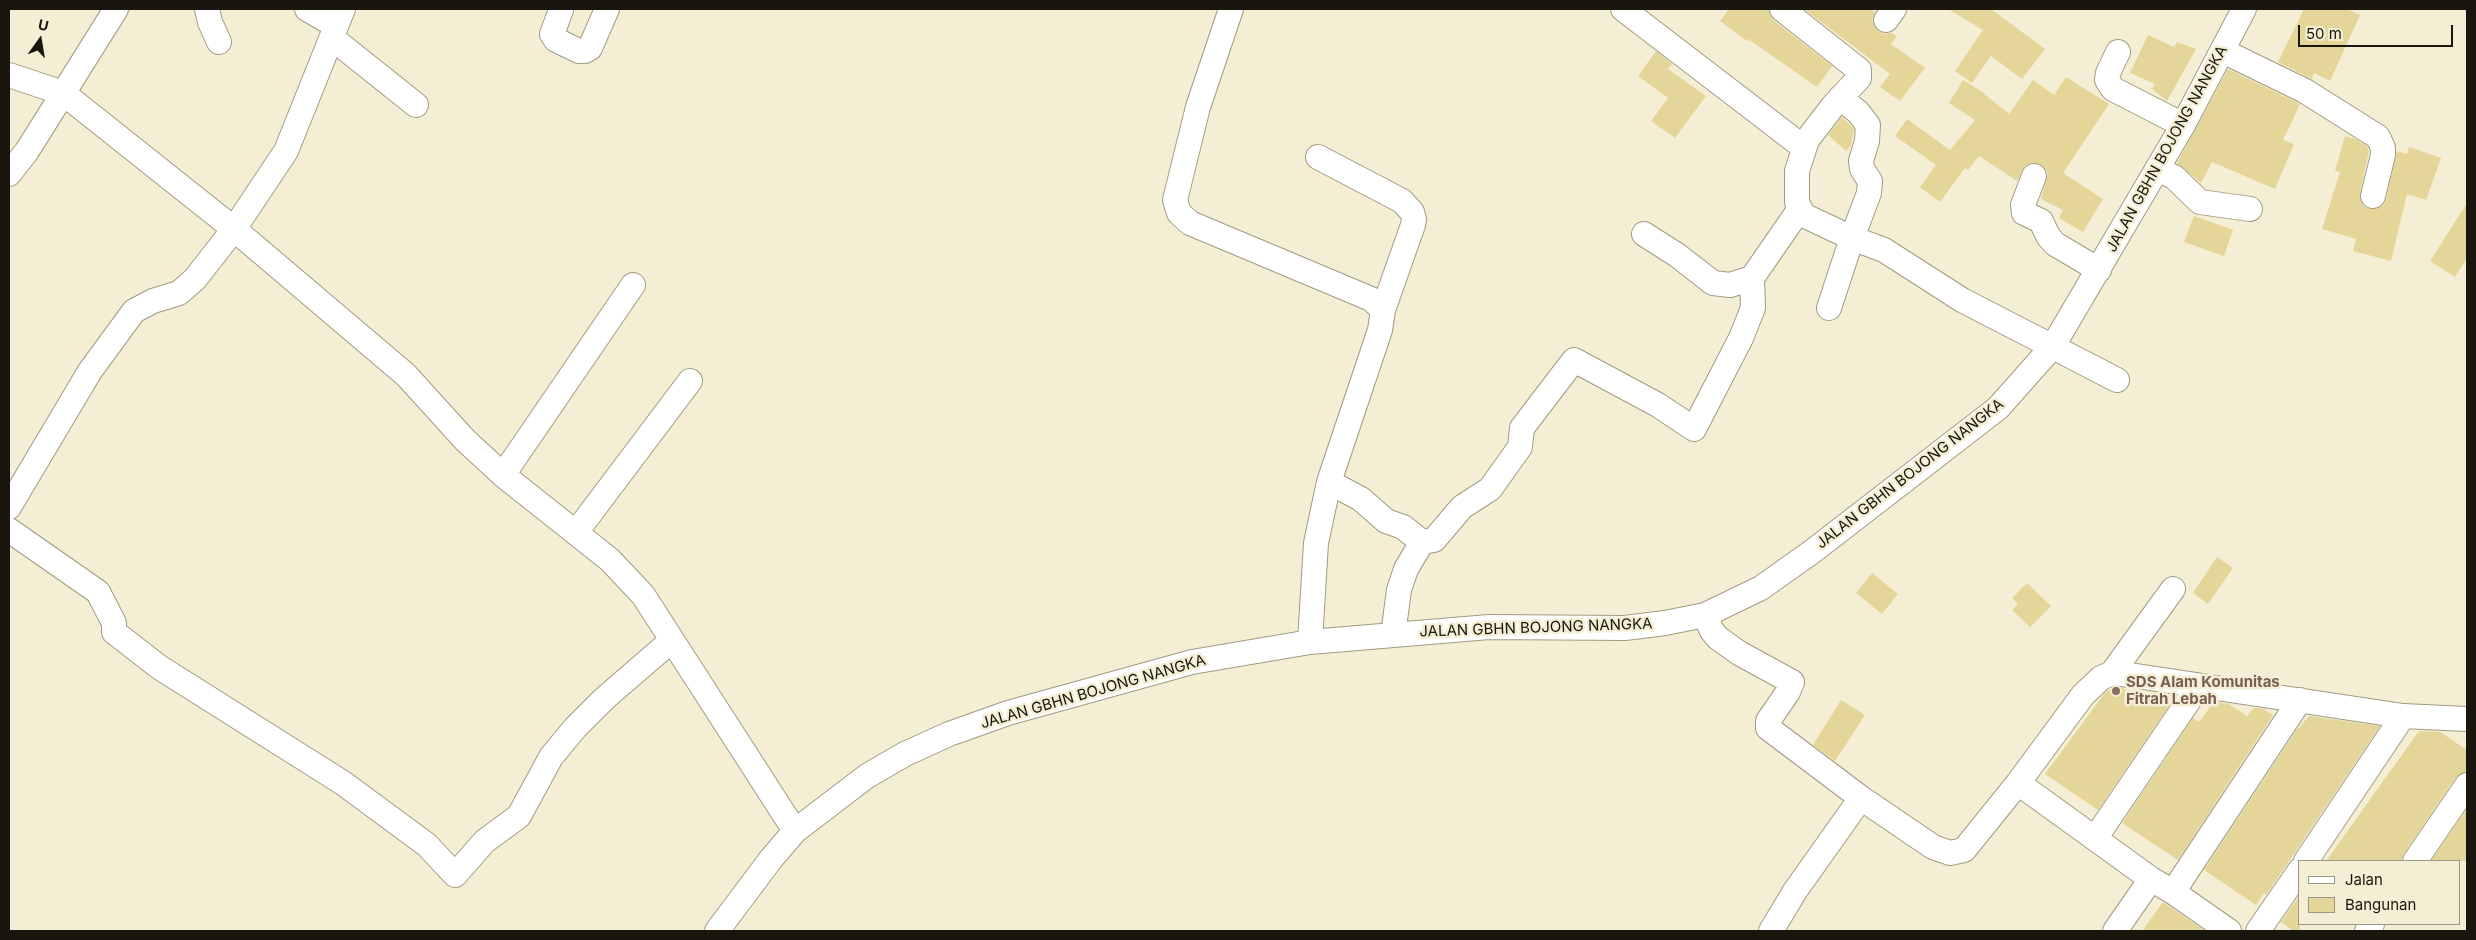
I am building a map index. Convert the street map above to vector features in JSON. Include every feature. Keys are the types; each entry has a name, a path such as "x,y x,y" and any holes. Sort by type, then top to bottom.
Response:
{"street":[{"path":"9,174 27,151 116,9"},
{"path":"207,9 210,22 219,42"},
{"path":"307,9 337,24 416,105"},
{"path":"561,9 552,34 556,40 579,51 585,51 590,48 607,9"},
{"path":"1231,9 1198,106 1175,200 1179,213 1190,222 1371,299 1383,310"},
{"path":"1623,9 1803,147"},
{"path":"1393,635 1399,590 1406,569 1422,542 1434,540 1462,507 1490,489 1520,447 1522,428 1574,360 1658,405 1694,429 1708,406 1753,308 1752,278 1799,210 1797,171 1803,147 1840,98 1858,78 1858,67 1782,9"},
{"name":"JALAN GBHN BOJONG NANGKA","path":"717,931 771,859 795,831 867,776 905,754 949,734 1017,711 1192,662 1310,642 1489,627 1624,628 1665,623 1705,614 1739,600 1784,572 1961,438 1998,408 2053,346 2183,125 2244,9"},
{"path":"9,507 90,370 134,311 152,301 179,293 188,285 234,229 286,151 337,24"},
{"path":"2222,51 2305,90 2378,137 2383,148 2383,155 2373,196"},
{"path":"2118,52 2108,73 2107,80 2113,89 2183,125"},
{"path":"9,74 63,93 234,229 406,375 464,440 503,474 577,531 610,560 643,595 795,831"},
{"path":"1829,308 1868,193 1870,181 1861,161 1867,141 1868,126 1858,112 1840,98"},
{"path":"1310,642 1316,551 1329,482 1380,330 1383,310 1414,219 1412,212 1402,201 1318,157"},
{"path":"2157,169 2181,182 2193,198 2200,202 2250,209"},
{"path":"2034,176 2023,205 2024,213 2041,221 2048,236 2055,244 2099,270"},
{"path":"1799,210 1810,220 1884,250 1962,300 2117,380"},
{"path":"1644,234 1678,255 1713,283 1730,285 1752,278"},
{"path":"503,474 633,285"},
{"path":"577,531 690,381"},
{"path":"1329,482 1361,499 1386,521 1403,527 1422,542"},
{"path":"9,530 98,592 114,623 114,632 129,644 166,672 343,783 427,845 455,875 485,841 519,816 550,757 575,728 605,698 671,640"},
{"path":"1705,614 1712,631 1718,638 1739,653 1792,682 1788,692 1768,721 1768,728 1861,798 1933,847 1945,852 1955,853 1968,846 2084,695 2101,678 2112,673 2173,589"},
{"path":"2112,673 2403,716 2467,719"},
{"path":"2096,837 2198,687"},
{"path":"2173,892 2300,700"},
{"path":"2307,860 2403,716"},
{"path":"2018,783 2096,837 2151,879 2229,931"},
{"path":"2416,860 2467,784"},
{"path":"1771,931 1795,891 1861,798"},
{"path":"2258,931 2298,873"},
{"path":"2115,931 2151,879"}],"building":[{"path":"1729,9 1769,9 1773,20 1832,66 1817,87 1720,21"},
{"path":"1804,9 1871,9 1875,12 1872,19 1878,31 1897,36 1891,44 1925,68 1900,101 1880,87 1890,74"},
{"path":"1948,9 1991,9 2045,49 2022,79 1991,56 1972,83 1955,71 1983,30"},
{"path":"2304,9 2347,9 2360,15 2330,81 2314,73 2312,79 2278,62"},
{"path":"2148,35 2174,47 2177,42 2196,49 2167,101 2152,89 2155,84 2130,73"},
{"path":"1656,51 1672,64 1668,69 1706,96 1675,138 1651,121 1668,98 1638,76"},
{"path":"2228,69 2300,104 2283,140 2294,144 2275,189 2212,162 2201,183 2177,163"},
{"path":"2066,77 2109,104 2063,173 2103,199 2083,232 2059,218 2063,210 2041,199 2048,174 2045,168 2038,163 2031,163 2025,166 2017,181 1979,156 1968,170 1965,168 1940,202 1920,187 1936,165 1895,136 1907,119 1950,150 1975,120 1949,103 1963,80 1981,91 2009,114 2033,80 2054,95"},
{"path":"1842,117 1854,129 1851,145 1846,151 1828,135"},
{"path":"2345,136 2367,146 2369,151 2360,193 2363,206 2370,209 2383,206 2386,200 2397,151 2407,154 2409,147 2441,158 2426,200 2407,194 2391,261 2353,251 2356,239 2322,229 2340,172 2335,171"},
{"path":"2467,203 2467,258 2455,277 2430,261"},
{"path":"2194,216 2233,230 2224,256 2184,242"},
{"path":"2217,557 2233,568 2208,604 2193,593"},
{"path":"1872,573 1898,594 1882,614 1856,593"},
{"path":"2027,583 2051,606 2030,627 2012,610 2018,604 2012,598"},
{"path":"2114,687 2123,688 2143,702 2150,692 2156,693 2171,703 2098,810 2045,774 2104,694"},
{"path":"1841,700 1865,715 1835,761 1813,745"},
{"path":"2214,702 2229,704 2247,716 2254,708 2264,709 2273,715 2178,860 2122,823 2193,718 2199,722"},
{"path":"2309,716 2380,726 2266,895 2264,893 2256,905 2204,870 2296,731"},
{"path":"2419,731 2440,732 2467,750 2467,771 2456,777 2404,853 2401,860 2327,860"},
{"path":"2467,809 2467,861 2432,860"},
{"path":"2298,898 2298,925 2300,925 2300,931 2294,931 2281,922"},
{"path":"2163,902 2166,904 2205,931 2142,931"}],"place":[{"name":"SDS Alam Komunitas Fitrah Lebah","path":"2116,691"}]}
